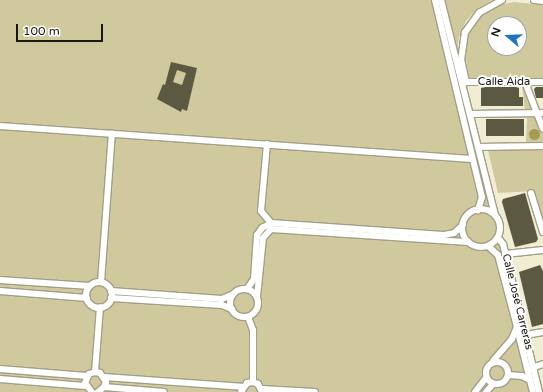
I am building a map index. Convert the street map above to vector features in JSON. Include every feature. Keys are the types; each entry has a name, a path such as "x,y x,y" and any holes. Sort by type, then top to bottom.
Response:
{"street":[{"path":"436,0 482,197 478,210"},
{"path":"441,0 495,215 500,227 498,238 488,246 475,246 469,242 463,232 463,225"},
{"name":"Calle Aida","path":"502,0 479,13 465,32 461,59 466,82 543,82"},
{"path":"534,0 543,1"},
{"path":"525,82 540,113 543,129"},
{"path":"470,114 540,113"},
{"path":"0,126 472,159"},
{"path":"100,282 112,133"},
{"path":"267,144 262,211 271,223"},
{"path":"478,147 543,146"},
{"path":"531,193 543,232"},
{"path":"246,289 254,279 257,235 262,228 271,223 444,235 454,233 463,225 470,213 478,210 489,211 495,215"},
{"path":"248,317 255,310 263,238 271,229 469,242"},
{"name":"Calle José Carreras","path":"498,238 505,254 534,367 535,392"},
{"path":"488,246 498,255 527,369 535,392"},
{"path":"505,254 543,250"},
{"path":"0,280 90,286 100,282"},
{"path":"100,282 111,291 222,299 240,289 246,289 257,297"},
{"path":"90,286 87,298 90,304 100,308"},
{"path":"0,291 87,298"},
{"path":"111,291 111,298"},
{"path":"233,294 230,305 232,310 237,316 248,317"},
{"path":"95,372 100,308 111,298 222,305 232,310"},
{"path":"248,317 253,330 252,382 262,391 315,392"},
{"path":"508,375 500,384 493,384 486,378 485,372 512,339 517,328"},
{"path":"526,335 543,332"},
{"path":"493,361 504,365 508,375"},
{"path":"527,369 543,364"},
{"path":"0,369 87,376 95,372"},
{"path":"95,372 104,377 242,390 252,382"},
{"path":"508,375 522,376 530,380"},
{"path":"85,386 87,376"},
{"path":"104,377 104,387"},
{"path":"475,392 486,378"},
{"path":"0,379 85,386 92,392"},
{"path":"486,392 493,384"},
{"path":"98,392 104,387 164,392"}],"shaded area":[{"path":"0,0 492,0 477,9 466,21 459,37 457,52 528,351 535,392 0,392"},
{"path":"514,2 543,5 543,80 469,79 465,52 466,39 472,26 486,12 498,5"},
{"path":"522,86 524,86 534,111 525,111"},
{"path":"527,116 536,116 543,133 543,142 526,142"},
{"path":"534,128 538,130 540,134 538,138 534,140 530,138 528,134 530,130"},
{"path":"488,150 543,150 543,215 541,216 533,191 498,193"}],"building":[{"path":"171,62 197,68 187,111 182,109 181,112 157,99 163,84 165,85","holes":["177,70 186,73 182,85 173,82"]},
{"path":"536,87 543,87 543,98 536,98 534,89"},
{"path":"481,88 519,88 519,97 523,97 523,106 481,106"},
{"path":"486,119 524,119 524,136 486,136"},
{"path":"525,193 538,239 536,242 515,247 502,202 503,199"},
{"path":"540,265 543,271 543,324 532,327 519,272"}]}
